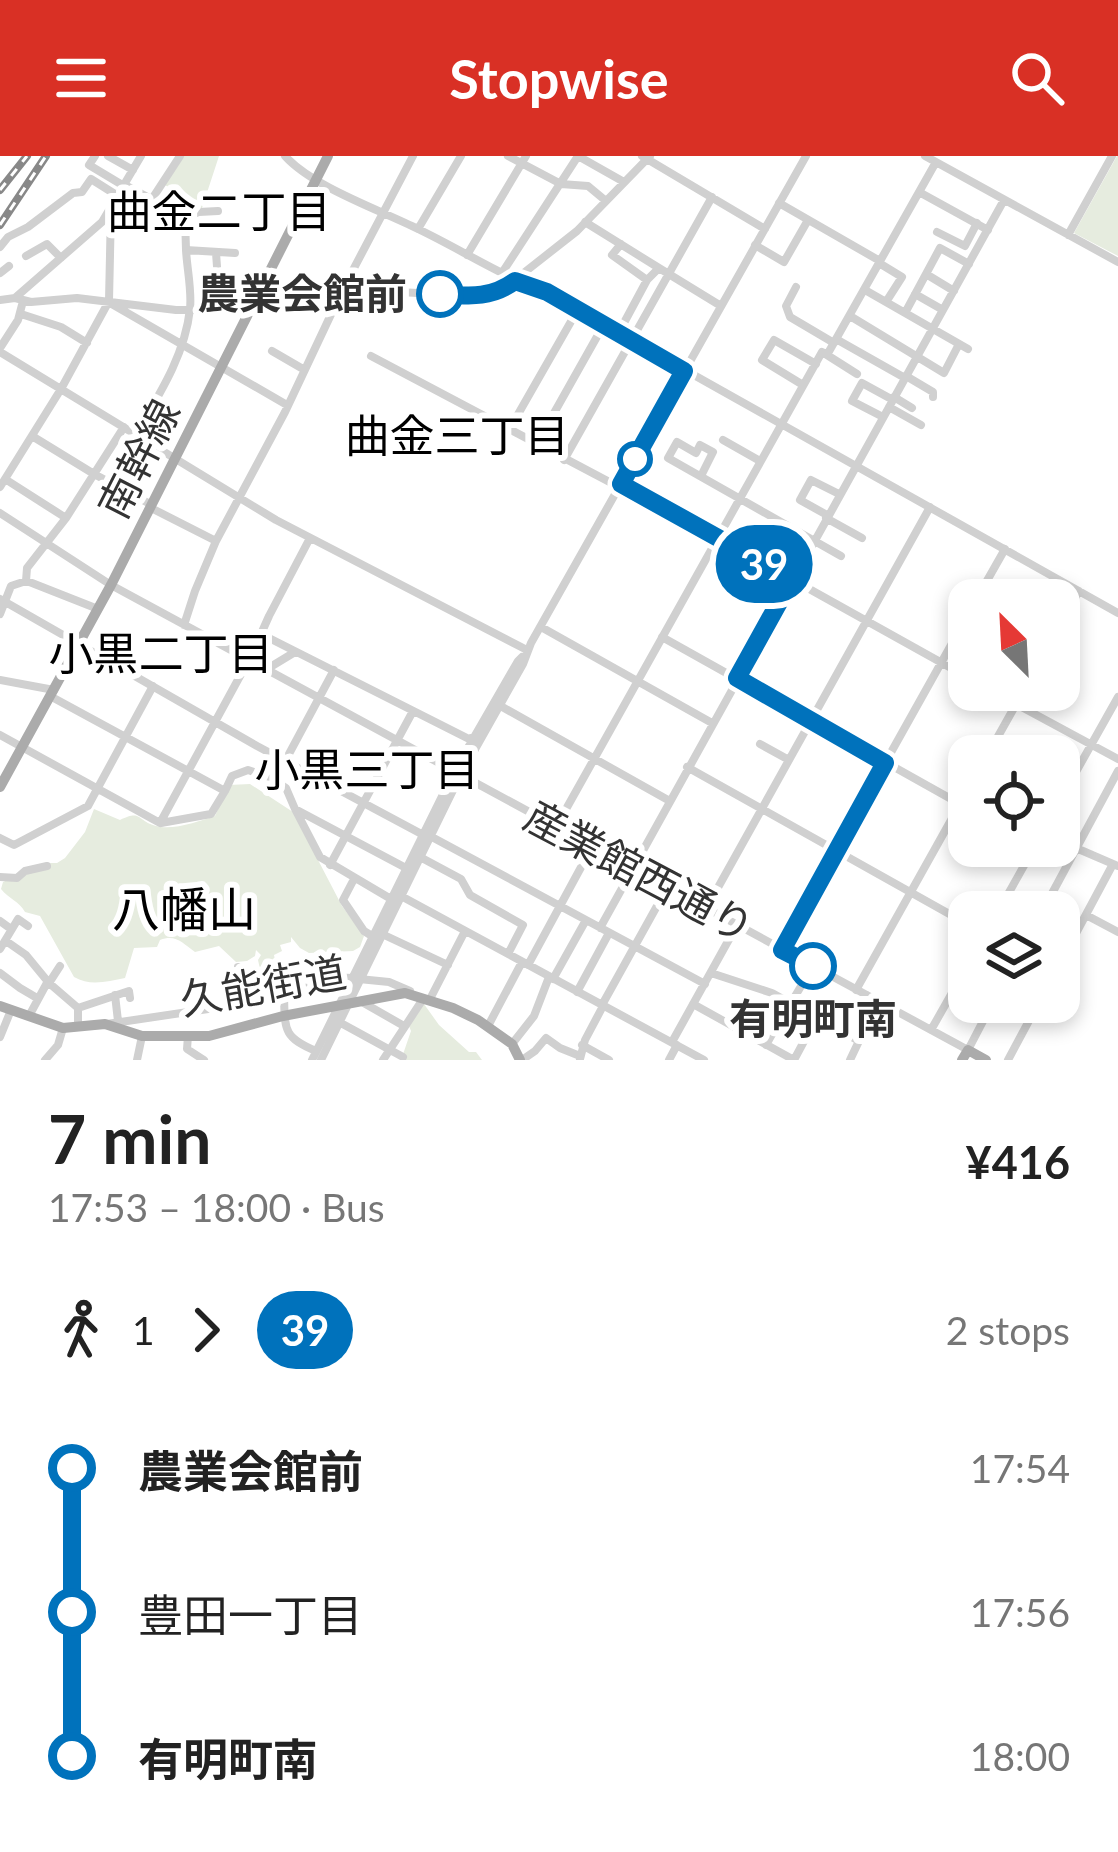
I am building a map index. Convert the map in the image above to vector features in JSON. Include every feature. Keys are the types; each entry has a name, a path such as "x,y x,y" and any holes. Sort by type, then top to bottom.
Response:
{"main road":[{"name":"南幹線","path":"0,787 111,585 328,156"},
{"name":"久能街道","path":"6,1008 63,1028 112,1023 142,1036 188,1036 221,1034 283,1016 405,993 423,997"},
{"path":"423,997 488,1026 512,1044 521,1060"},
{"path":"965,1055 986,1060"}],"street":[{"path":"95,156 89,165 185,217 218,211"},
{"path":"108,156 133,170"},
{"path":"19,299 102,222 140,156"},
{"path":"152,199 180,156"},
{"path":"285,156 317,179 382,213 515,281 547,292 1058,579"},
{"path":"184,626 216,541 413,156"},
{"path":"418,229 460,156"},
{"path":"508,156 524,160 561,184 588,186 606,201"},
{"path":"502,273 578,156 623,182"},
{"path":"316,1057 349,1004 356,979 425,835 518,661 806,156"},
{"path":"925,156 1118,262"},
{"path":"1068,235 1112,156"},
{"path":"1,297 77,298 190,310 254,306 344,289 484,296 515,281 585,222 647,157 765,229"},
{"path":"467,255 524,160"},
{"path":"827,355 936,163"},
{"path":"0,247 73,193 82,192 89,180 119,196"},
{"path":"919,192 988,230"},
{"path":"564,460 712,197"},
{"path":"577,992 668,800 1004,200"},
{"path":"779,203 902,277 886,302"},
{"path":"66,518 2,483 109,302 111,209"},
{"path":"136,434 173,370 190,310 185,217"},
{"path":"754,245 784,262 808,220"},
{"path":"585,222 721,306"},
{"path":"938,232 964,246 977,224"},
{"path":"26,256 47,244 61,258"},
{"path":"621,244 612,255 647,280"},
{"path":"904,313 940,248 969,264"},
{"path":"186,250 235,253"},
{"path":"216,253 218,280 232,279"},
{"path":"0,273 9,266"},
{"path":"618,334 647,280 659,268"},
{"path":"926,274 954,291"},
{"path":"796,287 785,305 790,317 933,392 933,397"},
{"path":"850,316 944,373 963,346 865,290"},
{"path":"915,294 943,310"},
{"path":"19,299 21,314 0,350 310,538 527,650"},
{"path":"109,302 287,405"},
{"path":"509,430 578,311"},
{"path":"21,314 61,327 87,343"},
{"path":"536,445 603,326"},
{"path":"803,385 762,360 774,340 816,364"},
{"path":"272,351 304,369"},
{"path":"556,827 822,352 857,374"},
{"path":"371,356 621,486 948,667"},
{"path":"883,417 852,401 862,383 921,425"},
{"path":"892,401 912,408"},
{"path":"26,581 27,568 124,428"},
{"path":"32,436 216,541"},
{"path":"723,440 760,461"},
{"path":"700,476 713,452 700,445 696,453 677,442 668,458 841,556"},
{"path":"839,494 812,479 800,500 862,538"},
{"path":"706,909 930,507"},
{"name":"産業館西通り","path":"0,513 111,585 931,1030 965,1055"},
{"path":"160,823 310,538"},
{"path":"988,579 1005,549"},
{"path":"0,614 11,586 26,581 98,610"},
{"path":"1080,592 1118,613"},
{"path":"3,602 705,985"},
{"path":"541,627 712,723"},
{"path":"261,634 471,740"},
{"path":"662,637 948,798"},
{"path":"782,950 948,650"},
{"path":"266,670 296,651"},
{"path":"275,780 334,670"},
{"path":"0,680 52,693 225,791"},
{"path":"0,838 14,845 88,806 153,686"},
{"path":"1080,763 1118,697"},
{"path":"457,774 478,718 497,701"},
{"path":"497,701 668,800"},
{"path":"331,865 413,711"},
{"path":"1027,711 1118,759"},
{"path":"0,735 160,823 211,814 229,780 242,770 262,773 286,788 316,852 331,865 704,1060"},
{"path":"760,744 789,760"},
{"path":"687,767 948,913"},
{"path":"1080,841 1118,773"},
{"path":"295,808 409,870"},
{"path":"856,990 948,833"},
{"path":"409,870 420,857 425,835"},
{"path":"488,1026 592,847"},
{"path":"1080,850 1116,865 1080,926"},
{"path":"420,857 461,879 470,895 523,926 508,954"},
{"path":"0,877 17,878 47,866"},
{"path":"354,879 344,904 364,931 448,964"},
{"path":"581,1054 668,888"},
{"path":"1086,915 1118,932"},
{"path":"28,926 18,919 3,945 26,956 78,1008 78,1026"},
{"path":"512,1044 534,1016 586,920"},
{"path":"0,921 11,929"},
{"path":"669,1060 737,926"},
{"path":"383,1060 465,931"},
{"path":"29,1016 60,966"},
{"path":"766,1045 813,966"},
{"path":"115,995 112,1023 242,1004 238,967"},
{"path":"0,973 38,998"},
{"path":"712,973 772,993 860,1041 850,1060"},
{"path":"316,1057 290,1037 283,1016 284,996 322,979 356,979 389,982 423,997"},
{"path":"78,1008 129,991 130,998"},
{"path":"847,1034 867,995"},
{"path":"931,1030 948,1000"},
{"path":"349,1004 404,1026"},
{"path":"316,1057 349,1004"},
{"path":"694,1004 794,1060 817,1017"},
{"path":"0,1037 6,1008"},
{"path":"339,1022 404,1057"},
{"path":"965,1055 982,1023"},
{"path":"1008,1060 1028,1023"},
{"path":"45,1060 58,1045 63,1028"},
{"path":"137,1060 142,1036"},
{"path":"188,1036 187,1049 204,1060"},
{"path":"521,1060 546,1038 568,1052 609,1060"}],"shaded area":[{"path":"181,156 219,156 201,211 183,222 170,221 183,195 163,184"},
{"path":"1118,156 1118,256 1074,233"},
{"path":"250,784 293,812 342,906 364,936 360,947 309,953 291,937 274,955 276,964 260,969 261,955 256,950 247,961 236,962 219,946 195,952 179,940 166,938 157,947 134,948 125,978 87,982 74,977 40,916 25,912 1,889 3,882 65,858 85,832 94,809 120,820 136,816 156,826 178,826 215,816 229,785"},
{"path":"424,1004 439,1025 482,1060 401,1060 409,1026"}],"railway":[{"path":"0,190 27,156"},
{"path":"0,225 46,156"}],"bus line":[{"name":"39","path":"440,294 491,295 515,281 547,292 684,371 621,484 792,579 737,678 885,763 782,950 813,966"}],"place":[{"name":"農業会館前","path":"440,294"},
{"name":"有明町南","path":"813,966"}],"district":[{"name":"曲金二丁目","path":"219,212"},
{"name":"曲金三丁目","path":"457,436"},
{"name":"小黒二丁目","path":"161,654"},
{"name":"小黒三丁目","path":"367,770"},
{"name":"八幡山","path":"184,910"}]}
